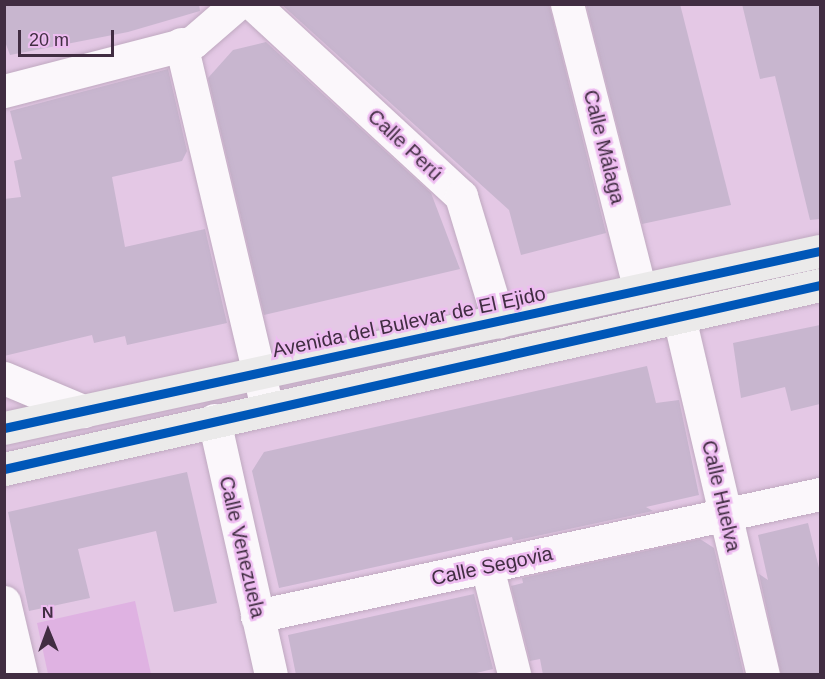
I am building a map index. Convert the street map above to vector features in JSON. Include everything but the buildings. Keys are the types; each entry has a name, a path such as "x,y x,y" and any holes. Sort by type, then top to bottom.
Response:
{"main road":[{"name":"Avenida del Bulevar de El Ejido","path":"4,428 820,251"},
{"path":"4,469 820,285"}],"street":[{"path":"4,91 193,42 237,4"},
{"name":"Calle Perú","path":"253,4 461,196 499,321"},
{"name":"Calle Málaga","path":"567,4 640,290"},
{"path":"181,44 257,373"},
{"path":"776,295 820,274"},
{"name":"Calle Huelva","path":"679,317 763,675"},
{"name":"Avenida del Bulevar de El Ejido","path":"257,373 267,409"},
{"path":"4,378 83,411"},
{"name":"Calle Venezuela","path":"214,420 271,675"},
{"name":"Calle Segovia","path":"257,616 727,517 820,494"},
{"path":"487,567 514,675"},
{"path":"4,602 21,675"}],"shaded area":[{"path":"135,601 151,674 48,674 37,623"}],"cycle path":[{"path":"4,428 820,251"},
{"path":"4,469 820,285"}]}
